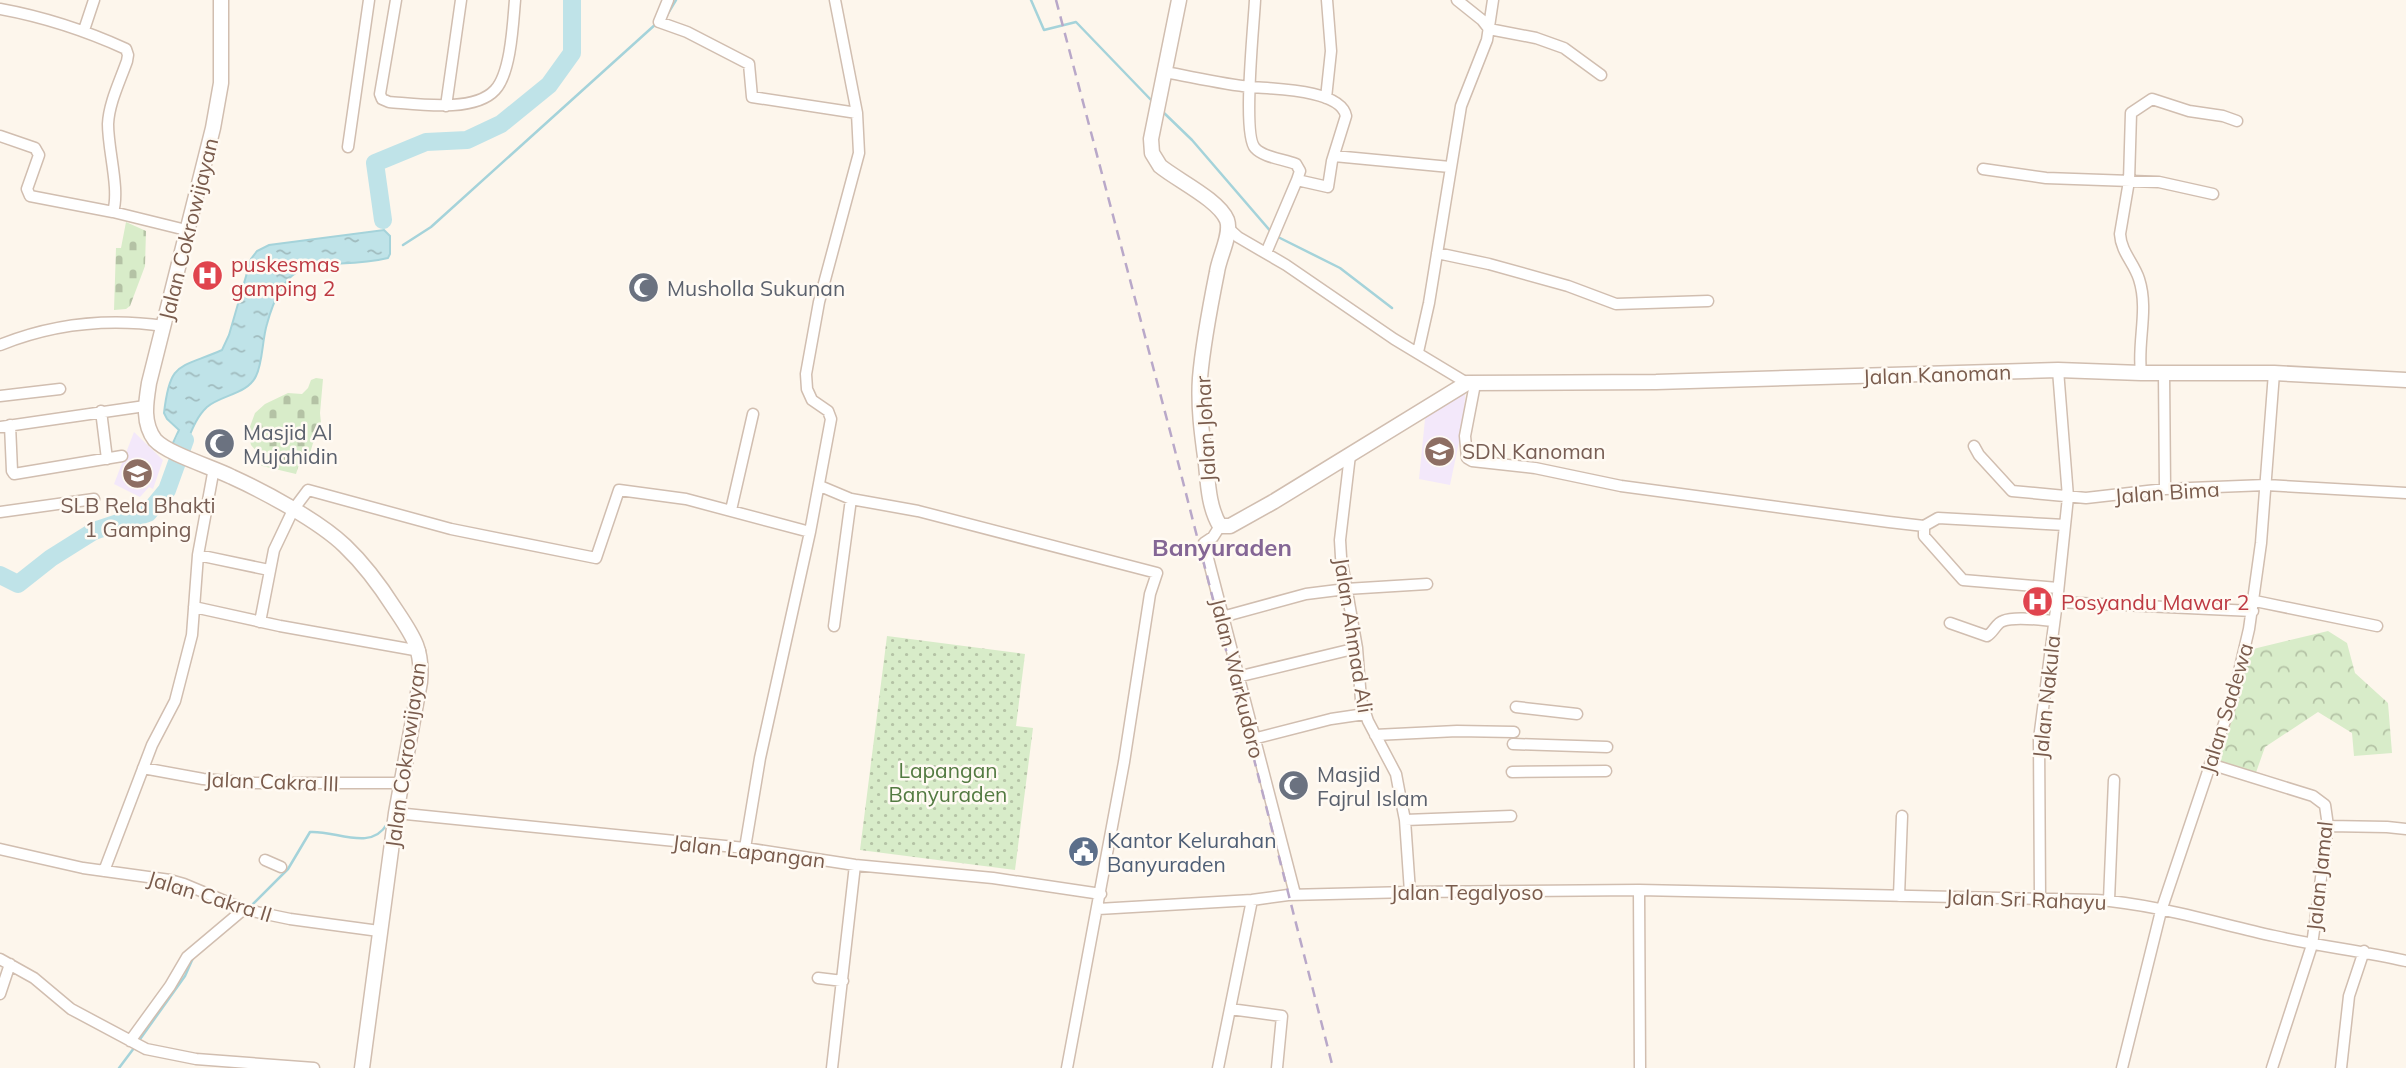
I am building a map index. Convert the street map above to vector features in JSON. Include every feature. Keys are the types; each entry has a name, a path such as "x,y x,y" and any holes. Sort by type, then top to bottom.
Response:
{"street":[{"path":"84,30 94,0"},
{"name":"Jalan Cokrowijayan","path":"221,0 221,83 213,128 145,406 150,431 168,450 258,489 345,546 377,582 415,639 420,651 420,682 396,813 362,1068"},
{"path":"348,147 369,0"},
{"path":"396,0 380,94 382,99 389,103 446,106 476,100 496,89 508,59 515,0"},
{"path":"446,106 461,0"},
{"path":"668,0 659,21 687,32 749,64 752,97 856,113"},
{"path":"746,848 760,758 820,486 831,414 812,400 807,389 806,374 818,302 859,153 856,113 835,0"},
{"path":"1179,0 1152,139 1155,161 1218,207 1226,218 1228,228 1394,339 1471,383"},
{"path":"1255,0 1251,141 1257,150 1296,164 1300,171 1266,253"},
{"path":"1326,98 1331,51 1328,0"},
{"path":"1457,0 1489,29 1536,38 1564,48 1601,75"},
{"path":"1418,352 1461,106 1487,40 1493,0"},
{"path":"0,9 34,15 84,30 126,49 128,55 109,115 110,162 116,199 113,212"},
{"path":"1165,72 1251,87 1282,89 1326,98 1340,105 1345,113 1328,187 1297,180"},
{"path":"2141,373 2139,359 2142,298 2139,278 2120,242 2129,181 2132,113 2152,99 2237,121"},
{"path":"0,136 38,151 27,189 30,196 186,230"},
{"path":"1334,156 1450,167"},
{"path":"1983,169 2046,178 2159,182 2213,194"},
{"name":"Jalan Johar","path":"1220,526 1209,492 1200,414 1200,380 1206,327 1228,228"},
{"path":"1437,253 1568,286 1616,304 1708,301"},
{"path":"0,345 39,332 85,324 110,322 164,326"},
{"name":"Jalan Kanoman","path":"1471,383 1656,382 2058,370 2274,373 2406,380"},
{"name":"Jalan Nakula","path":"2039,898 2039,739 2068,497 2058,370"},
{"path":"2164,372 2165,489"},
{"name":"Jalan Sadewa","path":"2122,1068 2161,911 2233,697 2254,606 2274,373"},
{"path":"1220,526 1230,526 1262,508 1471,383"},
{"path":"1471,383 1465,446 1467,458 1472,461 1535,468 1621,486 1924,526 1938,518 2065,525"},
{"path":"0,396 60,388"},
{"path":"122,456 14,474 5,426 145,406"},
{"path":"101,411 107,459"},
{"path":"731,510 753,414"},
{"name":"Jalan Bima","path":"1974,446 2012,491 2086,498 2165,489 2266,485 2406,493"},
{"name":"Jalan Ahmad Ali","path":"1350,455 1340,540 1357,648 1361,700 1365,714 1395,774 1405,820 1410,892"},
{"path":"104,870 143,768 175,701 192,635 198,555 214,468"},
{"path":"820,486 851,499 918,511 1157,573 1150,594 1128,746 1067,1068"},
{"path":"260,622 274,550 293,510 308,490 451,529 596,558 619,490 686,499 810,532"},
{"path":"0,512 94,499"},
{"path":"834,626 851,499"},
{"name":"Jalan Warkudoro","path":"1220,526 1213,537 1204,543 1295,894"},
{"path":"1924,526 1924,536 1963,580 2058,587"},
{"path":"198,555 269,570"},
{"path":"1222,617 1279,600 1346,589 1427,584"},
{"path":"2057,602 2254,606 2378,626"},
{"path":"194,607 260,622 420,651"},
{"path":"1950,623 1987,636 1998,624 2007,620 2054,621"},
{"path":"1237,677 1357,648"},
{"path":"1516,707 1577,714"},
{"path":"1253,739 1331,719 1365,714"},
{"path":"1375,735 1457,731 1607,747"},
{"name":"Jalan Jamal","path":"2210,764 2313,796 2325,805 2328,826 2312,945 2272,1068"},
{"name":"Jalan Cakra III","path":"143,768 203,779 255,783 401,783"},
{"path":"1512,772 1606,771"},
{"path":"2109,900 2114,780"},
{"name":"Jalan Lapangan","path":"396,813 746,848 855,865 993,878 1101,894"},
{"path":"1405,820 1511,816"},
{"path":"1899,896 1902,816"},
{"path":"2328,826 2406,830"},
{"name":"Jalan Cakra II","path":"0,849 83,868 184,884 261,913 379,931"},
{"path":"265,860 282,867"},
{"path":"832,1068 855,865"},
{"path":"1639,890 1640,1068"},
{"name":"Jalan Sri Rahayu","path":"1639,890 2109,900 2312,945 2364,951 2406,961"},
{"name":"Jalan Tegalyoso","path":"1098,909 1252,900 1295,894 1639,890"},
{"path":"1218,1068 1252,900"},
{"path":"135,1044 147,1018 187,957 246,909"},
{"path":"2341,1068 2349,996 2364,951"},
{"path":"0,994 5,962 34,978 71,1009 135,1044 196,1059 314,1068"},
{"path":"818,978 843,981"},
{"path":"1230,1009 1282,1016 1277,1068"}],"shaded area":[{"name":"SDN Kanoman","path":"1466,386 1463,423 1450,485 1419,479 1426,409"},
{"name":"SLB Rela Bhakti 1 Gamping","path":"134,432 163,460 153,489 149,487 140,497 114,484"}],"green space":[{"path":"126,222 146,231 145,266 130,306 114,310 116,248 121,248"},
{"path":"323,379 320,413 322,433 313,443 308,460 300,461 296,474 258,465 258,453 251,445 248,432 255,413 265,404 288,393 302,394 311,380"},
{"path":"2328,631 2347,643 2355,673 2388,703 2392,753 2354,756 2352,733 2318,712 2265,747 2253,781 2208,765 2249,650"},
{"name":"Lapangan Banyuraden","path":"887,636 1025,654 1016,726 1033,728 1015,870 860,850"}],"water":[{"path":"384,230 390,236 388,258 312,266 298,271 286,282 276,299 267,324 256,376 241,391 207,407 198,419 179,458 172,445 179,430 164,413 170,383 179,369 186,364 222,350 229,335 251,259 257,251 269,245"}],"waterway":[{"path":"383,220 375,163 426,142 467,140 501,124 549,85 572,53 572,0"},
{"path":"667,15 676,0"},
{"path":"1031,0 1044,30 1076,22 1152,101"},
{"path":"403,245 431,227 657,23"},
{"path":"1162,111 1192,140 1272,233"},
{"path":"1278,237 1340,268 1392,308"},
{"path":"0,575 18,584 51,558 94,531 148,513 167,490 185,440"},
{"path":"250,907 288,869 310,832 352,838 372,837 387,824"},
{"path":"138,1042 185,976 193,958"},
{"path":"119,1068 134,1048"}],"railway":[{"path":"1056,0 1170,431 1333,1068"}],"place":[{"name":"puskesmas gamping 2","path":"208,276"},
{"name":"Musholla Sukunan","path":"644,288"},
{"name":"Masjid Al Mujahidin","path":"220,444"},
{"name":"SDN Kanoman","path":"1439,451"},
{"name":"SLB Rela Bhakti 1 Gamping","path":"138,473"},
{"name":"Posyandu Mawar 2","path":"2038,602"},
{"name":"Masjid Fajrul Islam","path":"1294,786"},
{"name":"Kantor Kelurahan Banyuraden","path":"1084,852"}],"district":[{"name":"Banyuraden","path":"1222,547"}]}
